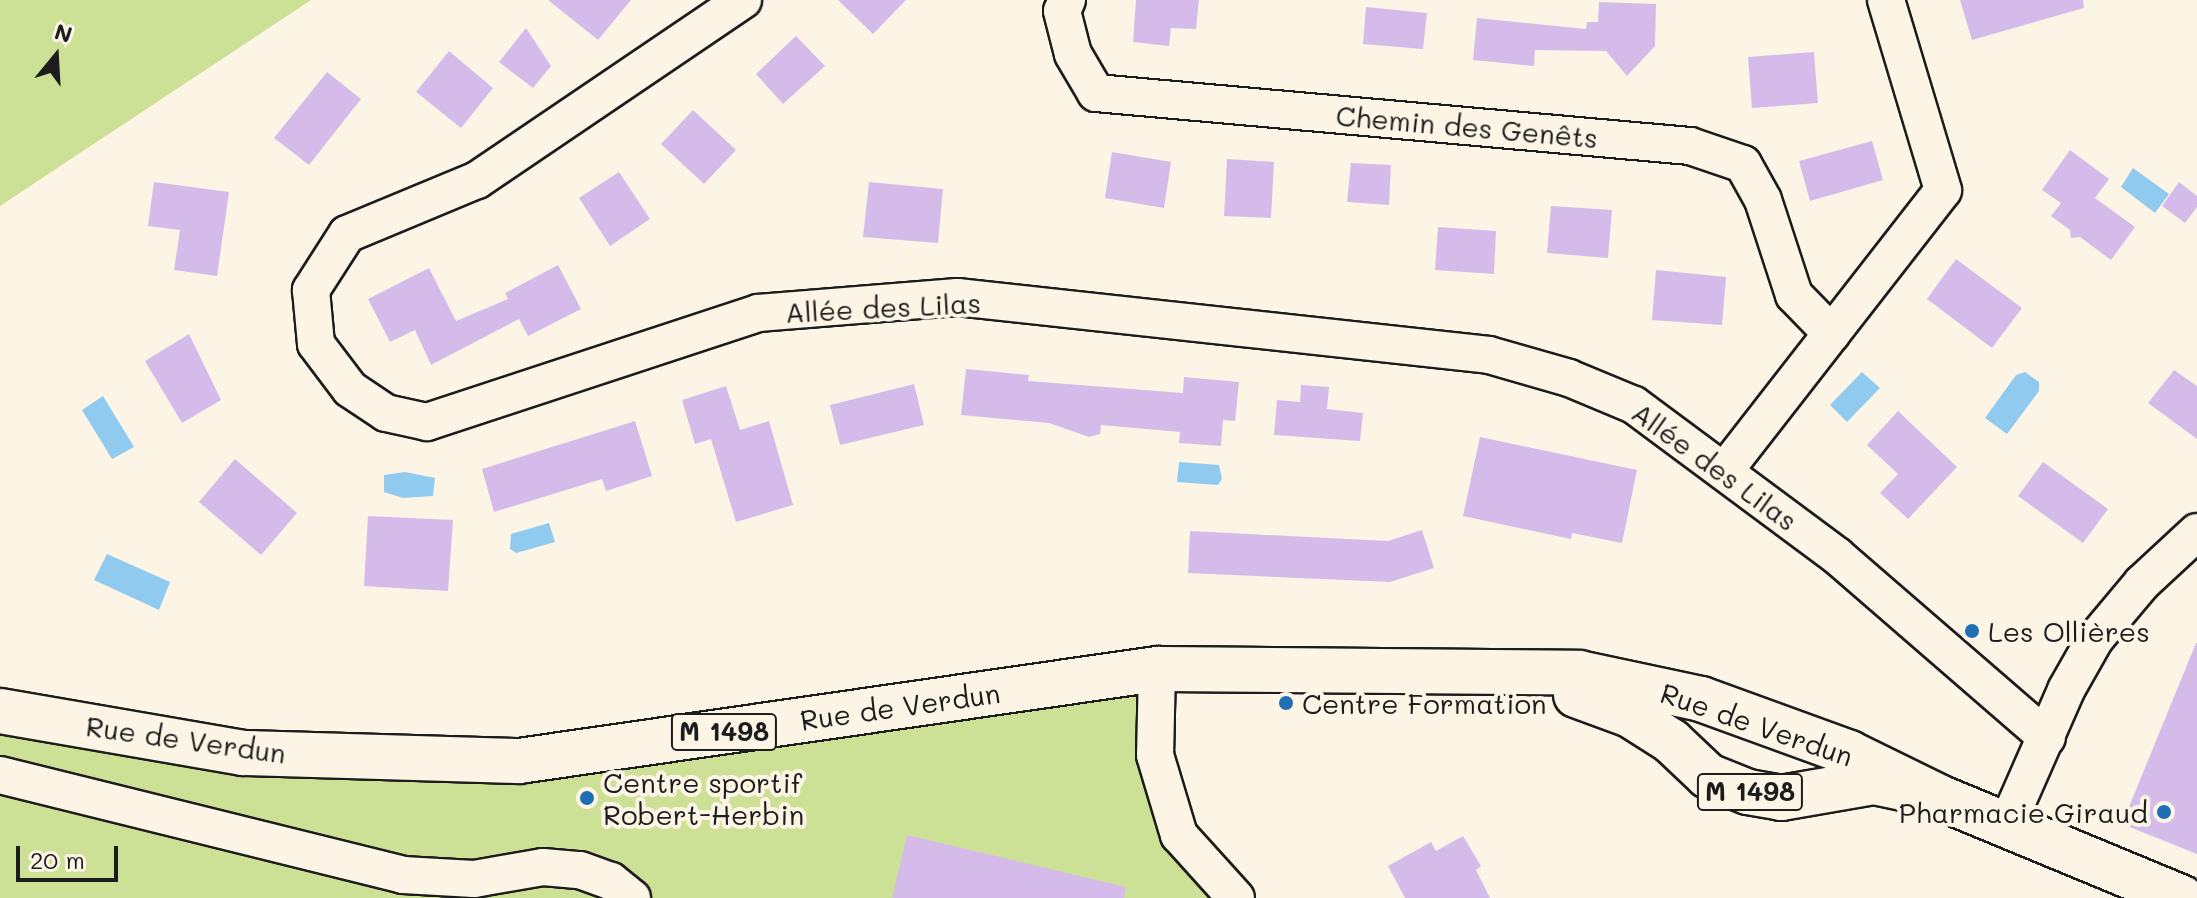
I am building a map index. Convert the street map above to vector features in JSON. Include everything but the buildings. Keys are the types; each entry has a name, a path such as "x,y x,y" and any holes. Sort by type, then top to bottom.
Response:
{"main road":[{"name":"Rue de Verdun","path":"0,711 243,753 519,761 1157,669 1579,673 1701,699 1849,753 2006,827 2182,898"},
{"name":"Rue de Verdun","path":"1518,672 1630,715 1671,741 1708,776 1748,792 1781,798 1874,782 1941,798"}],"street":[{"name":"Allée des Lilas","path":"743,0 477,180 347,234 311,290 316,344 350,389 386,413 427,422 758,313 957,297 1489,355 1569,378 1634,405 1726,469 1836,555 2047,738"},
{"name":"Chemin des Genêts","path":"1067,0 1062,11 1073,54 1096,93 1690,146 1743,164 1763,200 1794,295 1832,334"},
{"path":"1726,469 1943,190 1886,0"},
{"path":"2006,827 2066,690 2095,639 2142,583 2197,532"},
{"path":"1157,669 1155,755 1179,835 1236,898"},
{"path":"0,775 403,875 474,879 543,867 580,870 611,881 632,898"}],"green space":[{"path":"0,0 311,0 0,206"},
{"name":"Centre sportif Robert-Herbin","path":"1157,669 1179,834 1236,898 0,898 0,711 519,761"}],"water":[{"path":"2133,168 2169,194 2155,213 2121,187"},
{"path":"1862,372 1880,388 1847,422 1830,405"},
{"path":"2025,372 2039,382 2039,391 2007,434 1985,418 2016,375"},
{"path":"103,396 134,447 112,459 82,410"},
{"path":"1179,462 1219,465 1222,479 1218,485 1177,482"},
{"path":"405,472 435,478 433,496 403,498 384,492 384,475"},
{"path":"549,523 555,542 516,553 510,549 511,534"},
{"path":"107,554 170,582 159,610 94,580"}],"place":[{"name":"Les Ollières","path":"1972,631"},
{"name":"Centre Formation","path":"1286,703"},
{"name":"Centre sportif Robert-Herbin","path":"587,798"},
{"name":"Pharmacie Giraud","path":"2164,812"}]}
